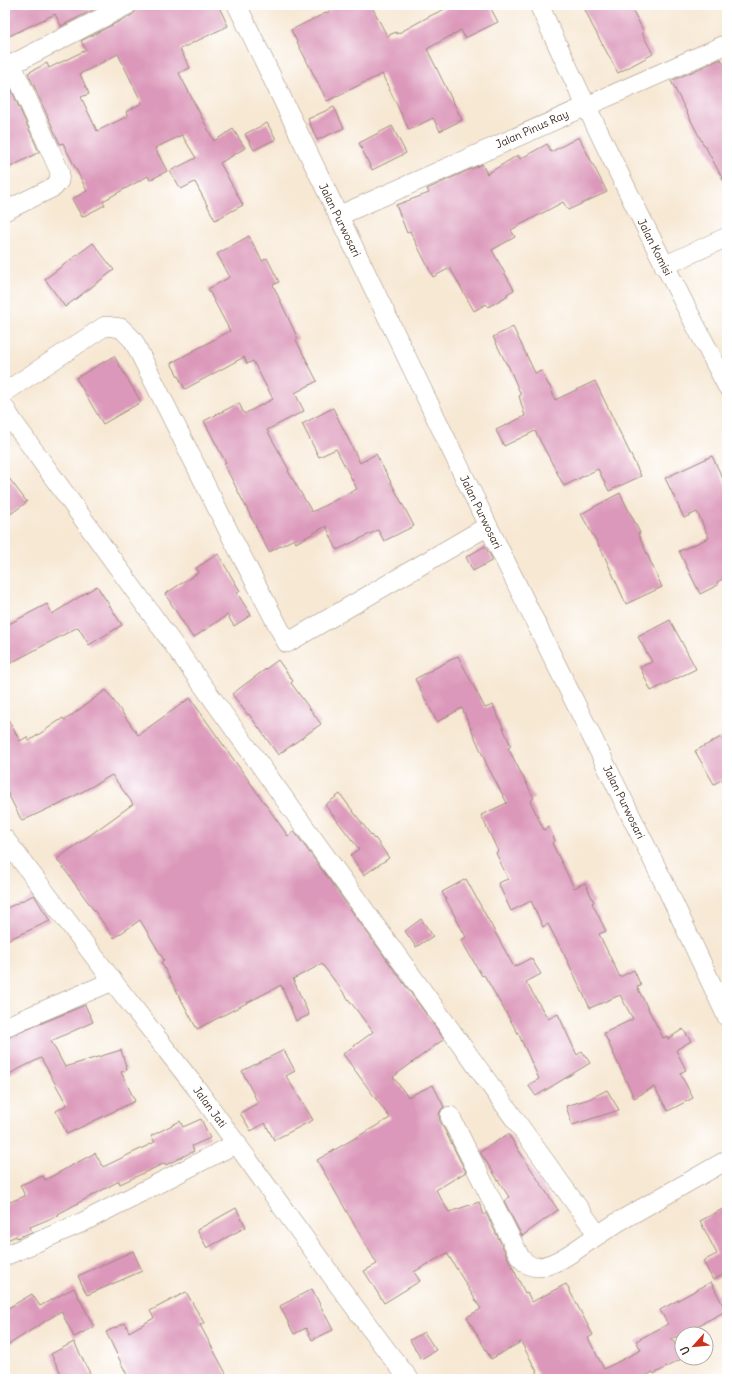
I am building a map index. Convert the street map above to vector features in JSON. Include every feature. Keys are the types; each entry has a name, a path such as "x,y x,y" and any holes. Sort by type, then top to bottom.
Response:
{"street":[{"path":"5,211 54,187 59,181 60,172 9,66 127,5"},
{"name":"Jalan Purwosari","path":"237,5 488,526 667,889 727,1017"},
{"name":"Jalan Komisi","path":"539,5 585,106 664,266 727,386"},
{"name":"Jalan Pinus Ray","path":"338,216 727,44"},
{"path":"664,266 727,237"},
{"path":"5,392 105,326 121,328 133,340 234,543 287,643 488,526"},
{"path":"5,408 26,440 598,1235"},
{"name":"Jalan Jati","path":"5,839 197,1089 367,1324 409,1379"},
{"path":"5,1027 113,981"},
{"path":"450,1116 517,1250 526,1263 534,1267 555,1263 618,1222 727,1160"},
{"path":"5,1256 83,1222 237,1143"}],"building":[{"path":"5,5 103,5 61,26 55,14 5,38"},
{"path":"138,5 218,5 228,26 180,49 190,68 179,73 214,141 233,129 245,148 220,163 243,205 215,220 195,182 181,189 170,171 196,158 182,135 155,148 167,171 150,180 148,176 103,201 105,205 82,217 72,199 87,191 63,143 60,144 28,73 47,63 49,68 86,50 81,41 132,15 136,11","holes":["118,54 142,103 126,112 128,116 97,131 81,97 89,94 80,74"]},
{"path":"337,5 371,5 387,36 396,32 397,34 453,5 489,5 498,22 465,38 461,30 427,49 462,120 440,131 433,118 409,130 382,74 327,101 291,30 330,11 329,9"},
{"path":"583,5 630,5 644,32 642,33 653,54 618,73"},
{"path":"721,59 727,71 727,187 671,81"},
{"path":"11,89 39,152 5,170 5,91"},
{"path":"334,107 344,128 317,140 308,119"},
{"path":"267,123 276,139 254,150 245,134"},
{"path":"392,126 406,153 372,170 359,143"},
{"path":"579,137 607,192 568,210 563,202 511,230 515,237 492,250 514,290 488,307 486,304 474,311 450,268 433,277 410,231 407,233 396,205 429,193 427,189 482,164 487,174 518,155 520,159 547,144 551,152"},
{"path":"249,236 262,261 267,258 279,282 273,285 298,339 296,340 317,381 295,393 304,411 267,430 289,470 288,471 312,512 357,489 336,449 319,457 302,424 333,408 360,463 376,454 414,526 384,541 378,530 337,550 326,526 296,543 294,539 269,552 204,421 239,403 244,414 273,399 253,361 247,364 244,357 185,389 171,363 230,331 208,289 230,277 217,254"},
{"path":"93,243 114,270 65,307 45,279"},
{"path":"513,327 535,373 542,371 555,400 595,381 641,476 609,491 598,469 564,486 535,431 504,446 496,430 525,416 519,396 521,395 508,365 493,337"},
{"path":"114,356 141,402 103,424 76,378"},
{"path":"712,456 727,487 727,577 717,582 718,585 700,594 679,551 709,538 697,512 684,518 665,478"},
{"path":"5,473 27,502 5,518"},
{"path":"620,493 640,533 638,534 662,587 626,604 603,553 581,514"},
{"path":"485,546 493,560 473,571 466,557"},
{"path":"218,554 240,591 237,593 251,615 234,626 227,615 193,638 165,594 199,572 196,568"},
{"path":"97,586 122,625 89,645 78,627 5,666 5,626 47,604 52,614"},
{"path":"670,620 696,669 651,691 640,667 652,662 638,637"},
{"path":"458,656 485,708 493,705 511,746 508,748 534,798 530,801 544,830 549,827 555,841 552,843 574,888 585,883 594,902 592,903 606,931 599,934 620,977 634,970 641,986 637,987 663,1038 667,1036 668,1039 683,1029 691,1041 676,1050 686,1070 680,1073 693,1098 668,1111 654,1087 634,1098 604,1033 633,1019 620,995 590,1008 548,924 543,927 531,901 511,911 498,883 508,879 496,853 498,851 481,815 507,803 487,765 462,708 437,722 415,679"},
{"path":"278,660 293,681 291,683 321,724 278,755 249,714 248,715 232,694"},
{"path":"106,690 138,735 190,698 288,836 294,831 444,1039 393,1077 408,1097 433,1085 444,1107 439,1115 440,1121 466,1172 436,1190 449,1212 479,1202 484,1215 486,1213 525,1293 527,1292 532,1302 566,1284 593,1335 588,1338 604,1369 641,1350 636,1341 668,1324 660,1310 711,1282 726,1311 697,1326 674,1326 674,1338 672,1339 674,1342 674,1363 654,1374 653,1372 639,1379 541,1379 521,1342 491,1359 467,1317 481,1309 447,1253 414,1272 420,1281 384,1303 364,1271 377,1264 317,1160 390,1118 343,1054 373,1032 322,964 293,979 309,1015 296,1021 281,985 197,1029 161,962 164,960 140,920 114,938 57,859 133,804 112,775 55,807 54,806 22,821 5,788 5,714 20,741 27,737 29,741 63,718 65,720"},
{"path":"721,737 727,747 727,777 714,784 695,751"},
{"path":"340,794 389,858 364,875 350,855 359,849 325,805"},
{"path":"466,879 514,967 531,958 541,974 526,982 548,1019 558,1014 577,1055 582,1051 590,1063 536,1096 528,1085 539,1079 519,1035 484,975 482,976 461,940 466,937 442,892"},
{"path":"34,895 50,921 5,941 5,909"},
{"path":"421,919 433,936 416,947 405,931"},
{"path":"85,1005 93,1022 51,1041 65,1067 121,1050 127,1070 121,1072 135,1101 67,1134 56,1111 67,1105 41,1058 5,1076 5,1038"},
{"path":"284,1050 295,1071 286,1076 313,1120 274,1140 265,1123 251,1131 240,1113 258,1103 242,1071"},
{"path":"607,1090 619,1110 572,1125 566,1106 589,1099"},
{"path":"201,1119 210,1138 192,1146 194,1151 166,1165 165,1163 120,1184 119,1181 58,1214 59,1215 30,1227 32,1232 17,1238 16,1236 5,1241 5,1204 25,1196 20,1185 43,1176 45,1180 95,1153 103,1167 155,1142 151,1136 180,1121 183,1127"},
{"path":"508,1134 558,1210 522,1236 504,1201 509,1197 480,1152"},
{"path":"236,1208 246,1227 207,1248 197,1230"},
{"path":"723,1209 727,1217 727,1274 726,1273 713,1280 703,1261 717,1254 700,1221"},
{"path":"133,1251 142,1271 87,1295 78,1276"},
{"path":"74,1288 94,1327 74,1337 61,1311 5,1347 5,1310 32,1294 40,1306"},
{"path":"312,1289 333,1330 312,1340 306,1328 294,1334 280,1306"},
{"path":"186,1292 204,1323 200,1325 229,1379 129,1379 106,1332 125,1323 129,1332 154,1318 150,1311"},
{"path":"424,1332 436,1350 421,1359 410,1340"},
{"path":"74,1342 93,1379 64,1379 51,1354"}]}
